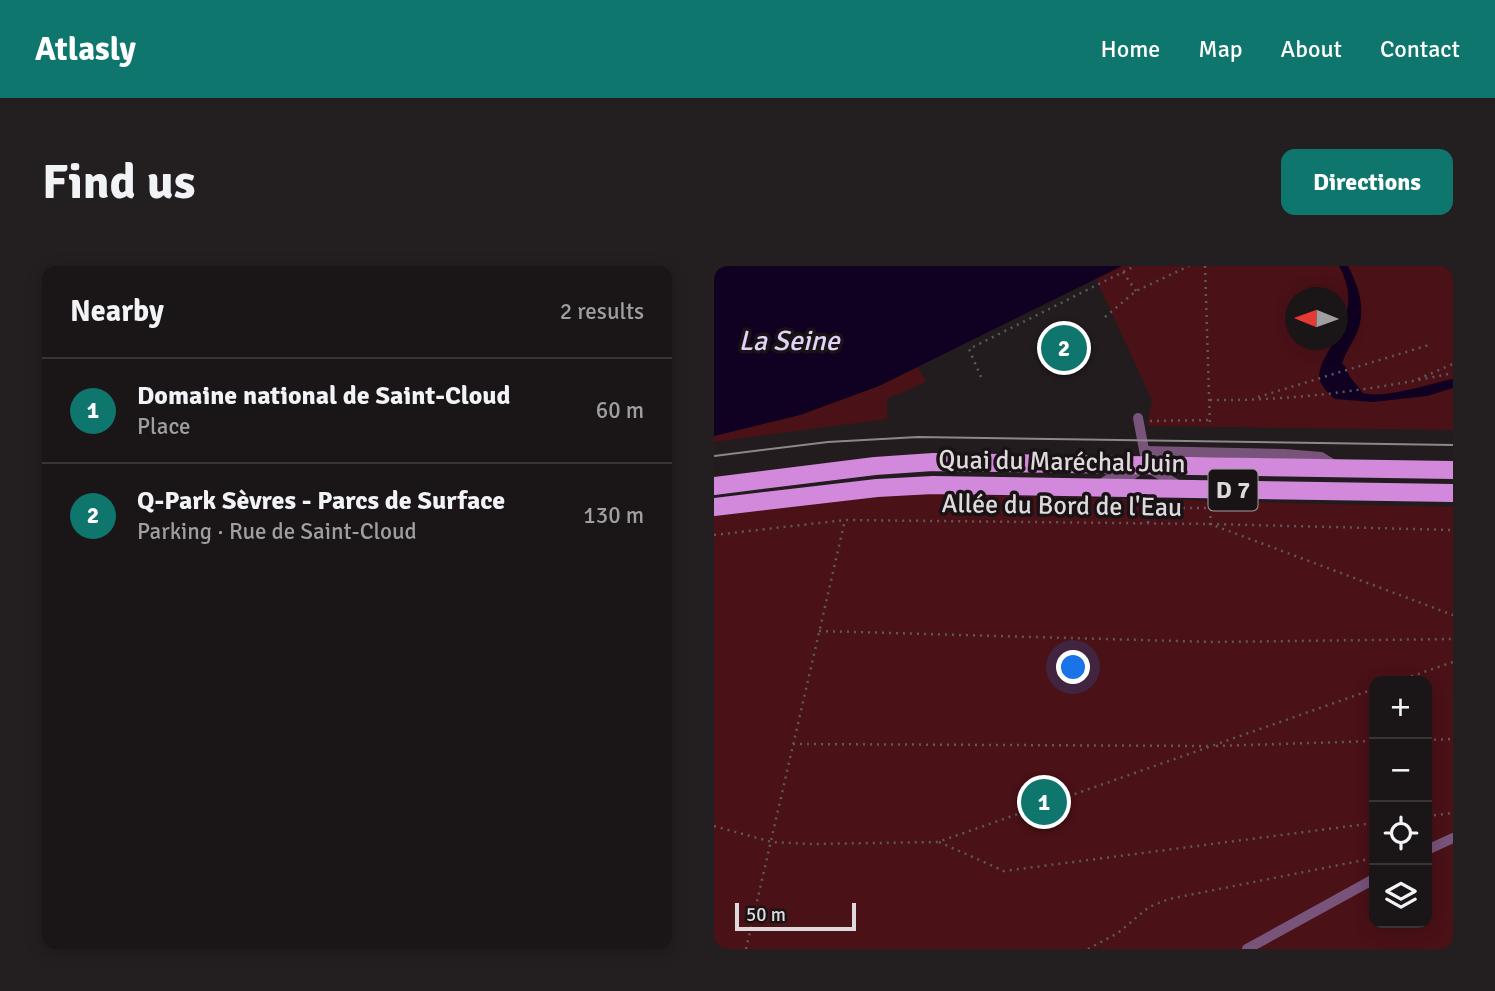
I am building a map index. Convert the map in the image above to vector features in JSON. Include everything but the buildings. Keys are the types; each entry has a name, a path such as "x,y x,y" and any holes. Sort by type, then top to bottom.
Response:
{"main road":[{"name":"D 7","path":"714,486 875,466 946,462 1145,459 1340,469 1453,470"},
{"name":"Quai du Maréchal Juin","path":"714,507 877,488 933,485 1453,493"}],"lane":[{"path":"1138,418 1145,459 1185,489"},
{"path":"1097,488 1112,477 1129,477 1145,459"},
{"path":"1432,848 1453,838"},
{"path":"1247,949 1369,882"}],"path":[{"path":"981,377 969,349 1135,266"},
{"path":"1105,317 1136,290 1189,266"},
{"path":"1205,266 1210,426"},
{"path":"1123,272 1136,290"},
{"path":"1252,399 1429,345"},
{"path":"1412,382 1453,364"},
{"path":"1210,400 1316,395 1412,382 1453,373"},
{"path":"1138,418 1148,421 1209,420"},
{"path":"1199,505 1211,505 1210,524 1453,615"},
{"path":"1149,523 1149,508 1211,509"},
{"path":"747,949 845,520"},
{"name":"Allée du Bord de l'Eau","path":"714,535 845,520 1453,530"},
{"path":"819,631 1213,642 1453,639"},
{"path":"1412,676 1453,662"},
{"path":"714,827 772,842 938,842 1369,692"},
{"path":"1432,740 1453,739"},
{"path":"793,744 1213,746 1369,741"},
{"path":"1432,815 1453,813"},
{"path":"938,842 1004,871 1369,824"},
{"path":"1088,949 1118,933 1149,907 1169,899 1369,859"}],"shaded area":[{"path":"1122,266 1453,266 1453,430 1147,426 1152,400 1096,279"},
{"path":"918,367 926,382 887,399 887,419 714,442 714,436 818,407 868,390"},
{"path":"856,492 1453,507 1453,949 714,949 714,511"}],"water":[{"name":"La Seine","path":"714,266 1122,266 879,386 800,415 714,436"},
{"path":"1339,266 1348,266 1358,291 1361,308 1359,326 1348,349 1348,287"},
{"path":"1330,350 1348,350 1342,364 1363,393 1395,393 1453,379 1453,388 1427,396 1373,402 1335,399 1321,383 1323,361"}],"tram line":[{"path":"714,456 828,442 918,437 1453,445"}],"place":[{"name":"Q-Park Sèvres - Parcs de Surface","path":"1064,348"},
{"name":"Domaine national de Saint-Cloud","path":"1044,802"}]}
